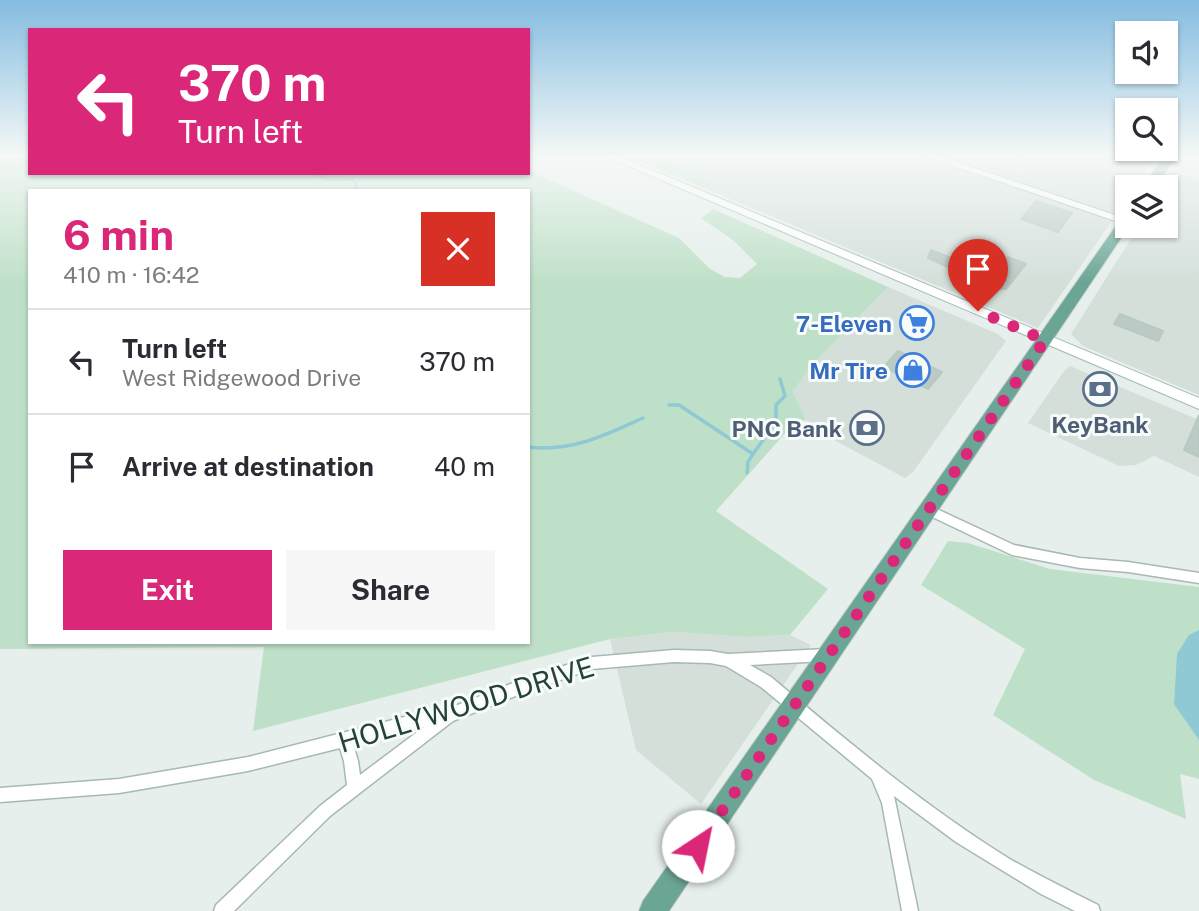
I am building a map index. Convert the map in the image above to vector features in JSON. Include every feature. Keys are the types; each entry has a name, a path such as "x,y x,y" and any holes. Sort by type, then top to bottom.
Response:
{"main road":[{"path":"711,199 1199,404"},
{"path":"1059,199 1115,217"},
{"path":"653,911 926,509 1115,237"}],"street":[{"path":"926,509 1012,550 1080,564 1128,567 1199,578"},
{"path":"727,660 829,655"},
{"name":"HOLLYWOOD DRIVE","path":"0,795 119,786 186,776 345,741 412,722 450,715 592,663 674,656 727,660 766,682 875,775 964,839 1063,898 1092,911"},
{"path":"222,911 354,786 450,715"},
{"path":"345,741 354,786"},
{"path":"875,775 889,802 911,911"}],"shaded area":[{"path":"729,199 1115,199 1115,216 1038,328"},
{"path":"1178,199 1199,199 1199,395 1083,346 1071,334 1131,238 1178,238"},
{"path":"888,287 998,334 1006,341 913,472 905,478 832,439 806,420 793,392 810,367"},
{"path":"1070,366 1199,420 1199,477 1154,456 1136,465 1119,466 1028,423"},
{"path":"673,632 748,637 790,635 811,645 701,804 636,750 610,639"}],"green space":[{"path":"0,199 28,199 28,644 530,644 530,199 591,199 679,238 710,269 725,277 740,278 757,264 733,240 701,218 713,209 888,287 810,367 793,392 806,420 795,422 716,511 828,589 790,635 748,637 673,632 610,639 253,731 264,647 0,649"},
{"path":"948,541 968,543 1050,569 1199,587 1199,779 1180,774 1186,819 1094,780 993,715 1025,649 921,585"}],"water":[{"path":"1199,630 1199,740 1174,704 1177,654 1189,635"}],"building":[{"path":"1036,201 1072,213 1058,232 1021,219"},
{"path":"931,250 993,274 1008,257 1026,264 1006,289 997,289 928,258"},
{"path":"1120,314 1163,331 1158,341 1114,324"},
{"name":"Mr Tire","path":"898,351 942,372 928,389 884,367"},
{"path":"1199,415 1199,457 1184,450"}],"waterway":[{"path":"753,454 776,422 776,405 785,396 780,379"},
{"path":"669,405 679,405 753,454"},
{"path":"530,447 573,445 643,418"},
{"path":"747,473 748,462 753,454"}],"place":[{"name":"7-Eleven","path":"917,323"},
{"name":"Mr Tire","path":"913,370"},
{"name":"KeyBank","path":"1100,389"},
{"name":"PNC Bank","path":"867,428"}],"route":[{"path":"698,846 926,509 1045,340 978,311"}]}
